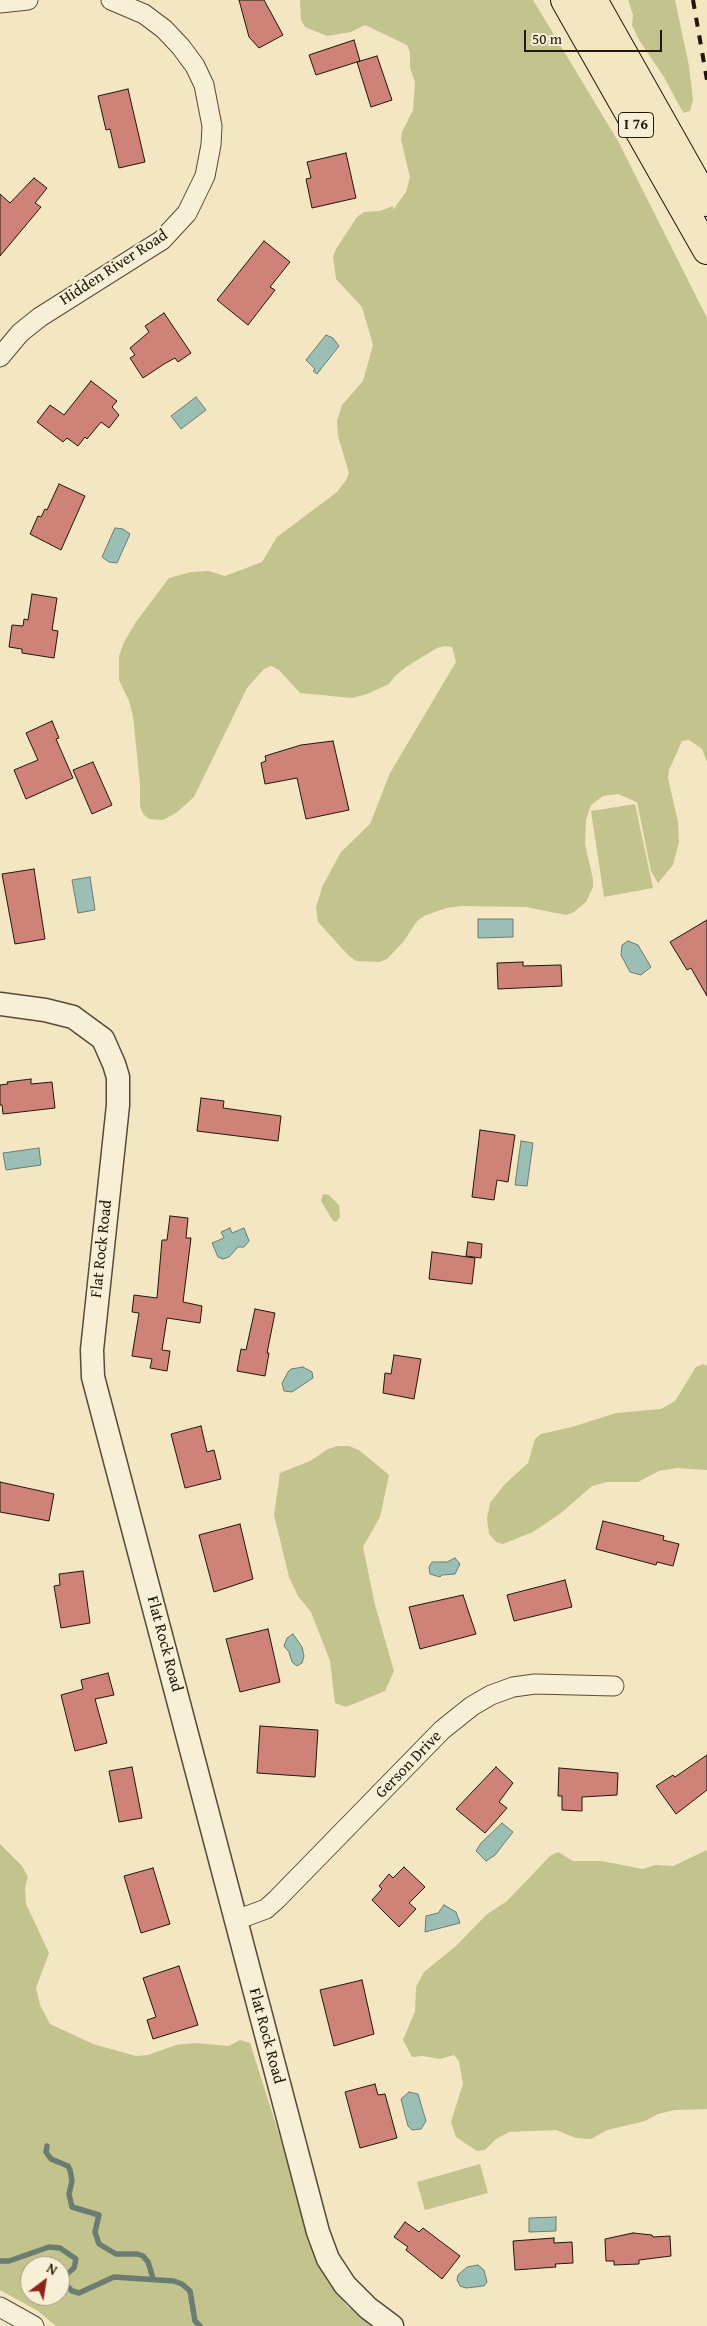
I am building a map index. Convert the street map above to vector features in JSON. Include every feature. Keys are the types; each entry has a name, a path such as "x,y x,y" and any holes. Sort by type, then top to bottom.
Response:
{"highway":[{"name":"I 76","path":"565,0 707,250"},
{"name":"I 76","path":"593,0 707,202"}],"street":[{"path":"0,3 28,0"},
{"name":"Hidden River Road","path":"0,357 20,333 40,317 162,240 187,213 205,176 211,145 211,116 204,85 195,66 164,29 144,14 111,0"},
{"name":"Flat Rock Road","path":"0,1004 45,1010 73,1018 102,1039 118,1077 118,1105 92,1350 93,1377 322,2244 328,2259 346,2285 368,2308 392,2326"},
{"name":"Gerson Drive","path":"236,1920 266,1908 277,1899 442,1730 472,1706 498,1692 535,1684 614,1686"},
{"path":"0,2307 34,2326"}],"green space":[{"path":"300,0 533,0 618,141 707,318 707,762 702,749 689,740 682,741 669,770 668,778 678,822 679,842 673,865 658,883 651,871 637,802 618,794 603,796 591,805 586,820 585,844 593,887 586,902 574,912 566,915 526,907 462,906 446,908 424,916 417,921 404,941 387,959 379,962 356,961 349,956 318,922 316,907 323,885 341,852 370,824 390,773 456,662 452,647 437,648 406,667 389,684 367,694 352,698 300,693 279,670 271,666 264,669 247,688 194,797 176,813 163,820 149,819 143,814 140,806 140,784 133,716 129,701 119,680 119,656 124,642 136,622 169,578 191,572 209,571 225,576 262,562 277,537 337,492 349,473 338,436 337,421 342,405 363,381 373,345 362,307 336,279 333,257 336,249 357,217 364,212 380,211 393,206 393,210 406,192 410,177 401,140 402,132 413,110 415,82 410,68 410,53 407,45 365,25 351,32 327,36 305,27 301,20"},
{"path":"628,0 675,0 689,66 693,100 690,111 684,113 681,109 664,77 639,40 632,25 633,15"},
{"path":"635,804 653,888 604,897 591,811"},
{"path":"323,1194 329,1195 339,1205 340,1217 336,1222 333,1221 321,1201"},
{"path":"703,1364 707,1366 707,1470 676,1468 659,1471 638,1482 607,1482 592,1486 561,1513 533,1532 503,1544 496,1542 489,1534 487,1519 490,1503 505,1484 528,1463 535,1439 541,1434 572,1427 616,1413 661,1409 675,1401 696,1367"},
{"path":"338,1446 349,1446 359,1450 389,1475 380,1517 363,1547 375,1605 394,1671 385,1691 346,1707 335,1703 330,1661 311,1612 298,1596 289,1577 274,1515 280,1473 310,1461 328,1449"},
{"path":"0,1844 22,1866 28,1877 25,1888 26,1904 49,1953 36,1988 40,2005 50,2024 93,2044 136,2056 148,2055 176,2045 195,2043 229,2046 240,2040 250,2043 322,2270 347,2306 375,2326 56,2326 29,2306 70,2306 70,2256 20,2256 20,2301 0,2290"},
{"path":"707,1850 707,2109 675,2110 658,2114 645,2121 607,2130 591,2139 576,2138 556,2130 509,2132 496,2139 485,2150 477,2151 456,2137 451,2122 463,2084 459,2061 454,2055 440,2059 423,2056 412,2057 403,2040 415,2011 416,1987 424,1972 456,1946 486,1915 507,1901 551,1855 558,1852 573,1861 601,1861 643,1869 655,1865 673,1866"},
{"path":"480,2164 488,2193 425,2210 417,2182"}],"water":[{"path":"326,335 333,338 339,346 317,374 313,371 315,369 306,360"},
{"path":"196,397 206,410 181,429 171,416"},
{"path":"115,528 123,529 130,534 117,563 109,562 102,557"},
{"path":"90,877 95,910 78,913 72,880"},
{"path":"478,919 513,919 513,937 478,938"},
{"path":"628,941 638,945 651,967 641,975 630,972 621,955 622,945"},
{"path":"521,1141 533,1143 527,1186 515,1185"},
{"path":"39,1148 41,1165 6,1170 3,1153"},
{"path":"230,1228 232,1233 244,1228 249,1241 244,1247 238,1247 229,1257 223,1259 218,1257 212,1243 224,1238 221,1232"},
{"path":"303,1367 312,1372 313,1378 292,1392 284,1391 282,1383 288,1372 291,1369"},
{"path":"455,1558 460,1564 455,1574 442,1575 440,1577 430,1574 429,1567 432,1562 447,1562"},
{"path":"293,1634 302,1647 304,1656 302,1663 297,1666 292,1662 289,1652 284,1646 287,1638"},
{"path":"502,1823 513,1832 495,1855 486,1861 476,1851 481,1843"},
{"path":"444,1905 456,1912 460,1923 425,1932 426,1916 438,1913"},
{"path":"409,2092 418,2094 426,2121 421,2129 412,2130 408,2126 401,2099"},
{"path":"556,2217 556,2231 529,2232 529,2218"},
{"path":"478,2265 484,2270 487,2282 484,2286 466,2288 460,2286 457,2280 458,2275 467,2267"}],"building":[{"path":"239,0 264,0 283,35 259,48 249,37"},
{"path":"354,40 360,61 316,75 309,55"},
{"path":"377,56 392,100 371,107 357,62"},
{"path":"128,89 145,162 119,168 110,129 106,130 98,96"},
{"path":"346,153 356,198 312,208 306,179 311,178 307,162"},
{"path":"34,178 47,188 35,203 41,207 0,256 0,194 10,203"},
{"path":"264,241 290,262 270,287 275,290 248,325 217,300"},
{"path":"164,313 191,353 178,362 175,358 143,378 130,358 135,355 130,348 149,332 145,326"},
{"path":"91,381 117,401 112,407 119,415 109,428 101,422 87,439 85,437 78,446 67,438 63,442 37,422 50,405 64,415"},
{"path":"59,484 85,496 61,550 30,534 38,516 41,517 45,509 47,510"},
{"path":"32,594 57,598 52,630 58,631 54,658 22,653 22,649 9,647 12,625 23,626 24,619 28,620"},
{"path":"52,721 59,738 56,739 73,778 26,799 14,770 38,760 26,733"},
{"path":"333,741 349,810 306,819 297,778 265,784 261,763 266,761 265,756 301,745"},
{"path":"93,762 112,805 92,814 73,770"},
{"path":"34,869 45,939 15,944 2,874"},
{"path":"707,920 707,996 691,968 687,970 670,942"},
{"path":"523,962 523,966 561,965 562,986 498,989 497,963"},
{"path":"31,1079 31,1084 52,1082 55,1108 3,1114 2,1105 0,1105 0,1085 8,1084 7,1082"},
{"path":"201,1098 224,1101 223,1108 281,1116 278,1141 197,1131"},
{"path":"480,1130 515,1135 508,1182 497,1180 494,1200 472,1197"},
{"path":"170,1216 188,1218 186,1238 191,1238 183,1302 202,1306 200,1323 167,1318 162,1350 170,1351 167,1371 150,1368 152,1359 132,1356 139,1313 132,1312 134,1295 157,1298 162,1240 167,1240"},
{"path":"468,1242 482,1244 481,1258 466,1256"},
{"path":"432,1252 475,1258 472,1284 429,1279"},
{"path":"255,1309 275,1313 267,1353 269,1353 265,1376 237,1371 241,1349 246,1350"},
{"path":"394,1355 421,1359 414,1399 383,1393 385,1373 391,1374"},
{"path":"201,1426 207,1452 214,1450 221,1479 185,1488 171,1434"},
{"path":"0,1482 54,1494 49,1521 0,1512"},
{"path":"603,1521 664,1536 663,1540 679,1544 673,1566 657,1562 656,1565 596,1549"},
{"path":"240,1524 253,1579 214,1592 199,1535"},
{"path":"83,1571 90,1623 61,1628 54,1586 60,1585 59,1574"},
{"path":"565,1580 572,1607 514,1621 507,1595"},
{"path":"463,1595 476,1634 420,1649 409,1607"},
{"path":"268,1629 280,1682 240,1692 226,1639"},
{"path":"108,1673 114,1695 95,1699 107,1743 75,1751 61,1695 83,1689 81,1680"},
{"path":"260,1726 318,1730 315,1777 257,1773"},
{"path":"707,1755 707,1790 676,1814 656,1786 673,1775 675,1777"},
{"path":"132,1767 142,1818 119,1822 109,1771"},
{"path":"496,1767 513,1783 499,1802 507,1808 485,1833 456,1809"},
{"path":"559,1768 618,1773 617,1795 582,1797 582,1811 562,1810 562,1796 558,1796"},
{"path":"404,1867 425,1887 409,1903 416,1909 399,1927 372,1900 382,1889 379,1886 389,1874 393,1878"},
{"path":"153,1868 170,1924 141,1933 124,1876"},
{"path":"179,1966 198,2025 153,2039 147,2020 156,2017 143,1978"},
{"path":"362,1980 374,2034 334,2046 320,1990"},
{"path":"375,2084 378,2095 385,2094 397,2138 360,2148 345,2092"},
{"path":"405,2222 419,2232 423,2228 460,2256 442,2279 406,2250 408,2247 394,2237"},
{"path":"633,2233 652,2235 653,2237 670,2236 671,2256 639,2260 639,2264 614,2265 614,2261 606,2261 605,2239"},
{"path":"554,2238 554,2243 572,2242 573,2263 555,2264 556,2267 515,2270 513,2241"}],"waterway":[{"path":"47,2146 46,2152 51,2159 68,2166 70,2170 72,2181 69,2194 72,2207 99,2215 95,2232 99,2244 116,2254 137,2254 143,2256 148,2262 153,2278"},
{"path":"0,2261 9,2261 49,2247 60,2248 76,2259 74,2268 67,2274 64,2283 72,2291 79,2293 114,2277 174,2281 182,2284 190,2291 195,2321 200,2326"}],"railway":[{"path":"693,0 707,80"}]}
